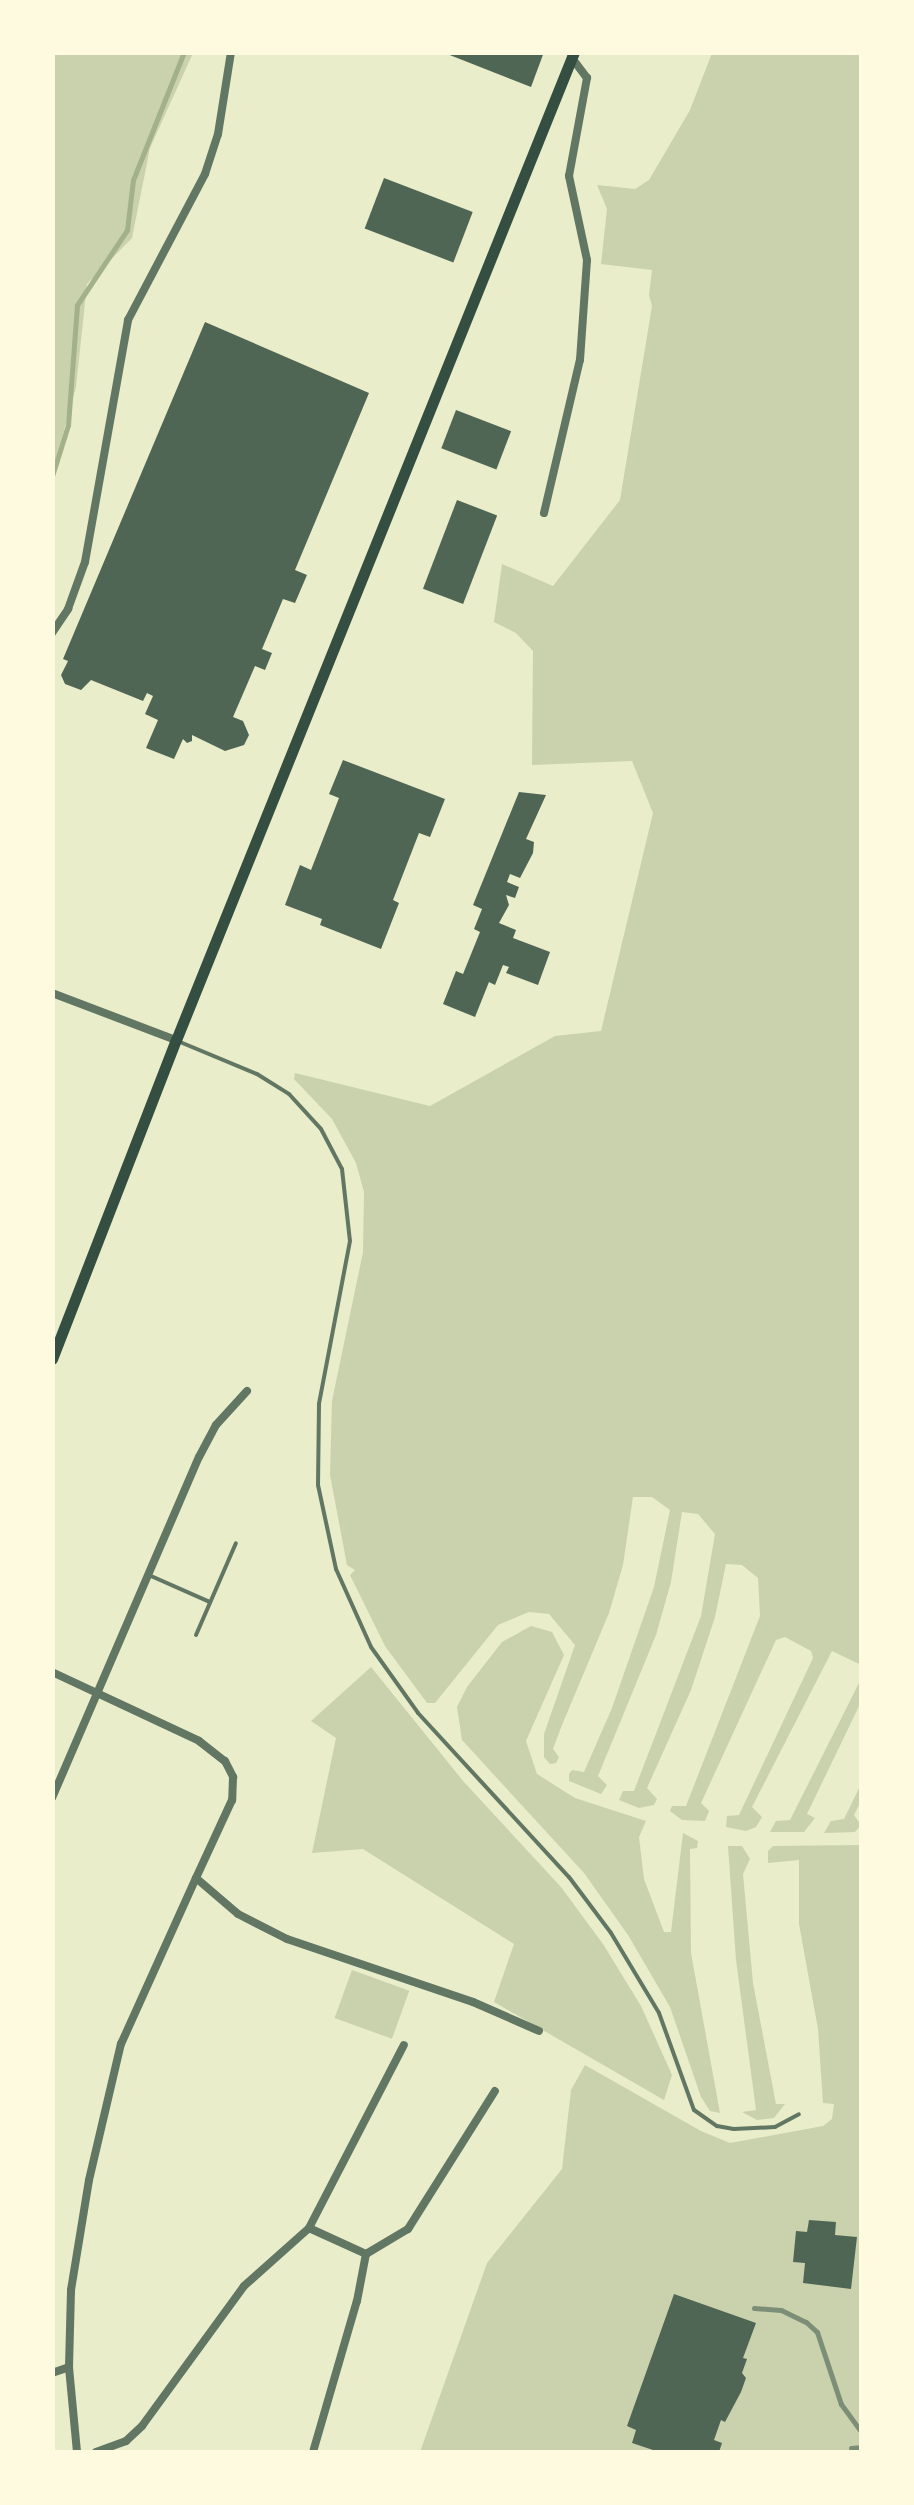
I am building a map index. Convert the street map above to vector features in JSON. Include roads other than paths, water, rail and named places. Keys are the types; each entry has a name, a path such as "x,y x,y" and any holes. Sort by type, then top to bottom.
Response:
{"main road":[{"path":"52,1359 572,55"}],"street":[{"path":"52,633 68,609 84,562 128,320 205,174 218,134 231,52"},
{"path":"544,513 580,360 587,260 570,176 587,78 572,55"},
{"path":"52,992 176,1040"},
{"path":"52,1798 208,1437 247,1390"},
{"path":"52,1672 198,1741 230,1770 232,1800 146,1982 115,2065 88,2180 71,2290 69,2367 76,2452"},
{"path":"196,1878 256,1925 362,1966 492,2009 538,2031"},
{"path":"96,2452 126,2441 142,2426 244,2286 309,2228 404,2045"},
{"path":"314,2452 357,2302 366,2254 408,2229 495,2090"},
{"path":"309,2228 366,2254"},
{"path":"52,2373 69,2367"}],"lane":[{"path":"176,1040 281,1088 321,1129 342,1169 350,1241 321,1389 317,1466 332,1554 371,1647 418,1713 563,1869 611,1933 659,2014 694,2110 727,2128 775,2127 799,2114"},
{"path":"196,1635 236,1543"},
{"path":"146,1574 210,1602"}],"waterway":[{"path":"52,476 68,425 77,305 127,230 133,180 184,52"}],"railway":[{"path":"754,2308 781,2310 817,2332 841,2404 862,2433"},
{"path":"851,2448 862,2447"}]}
